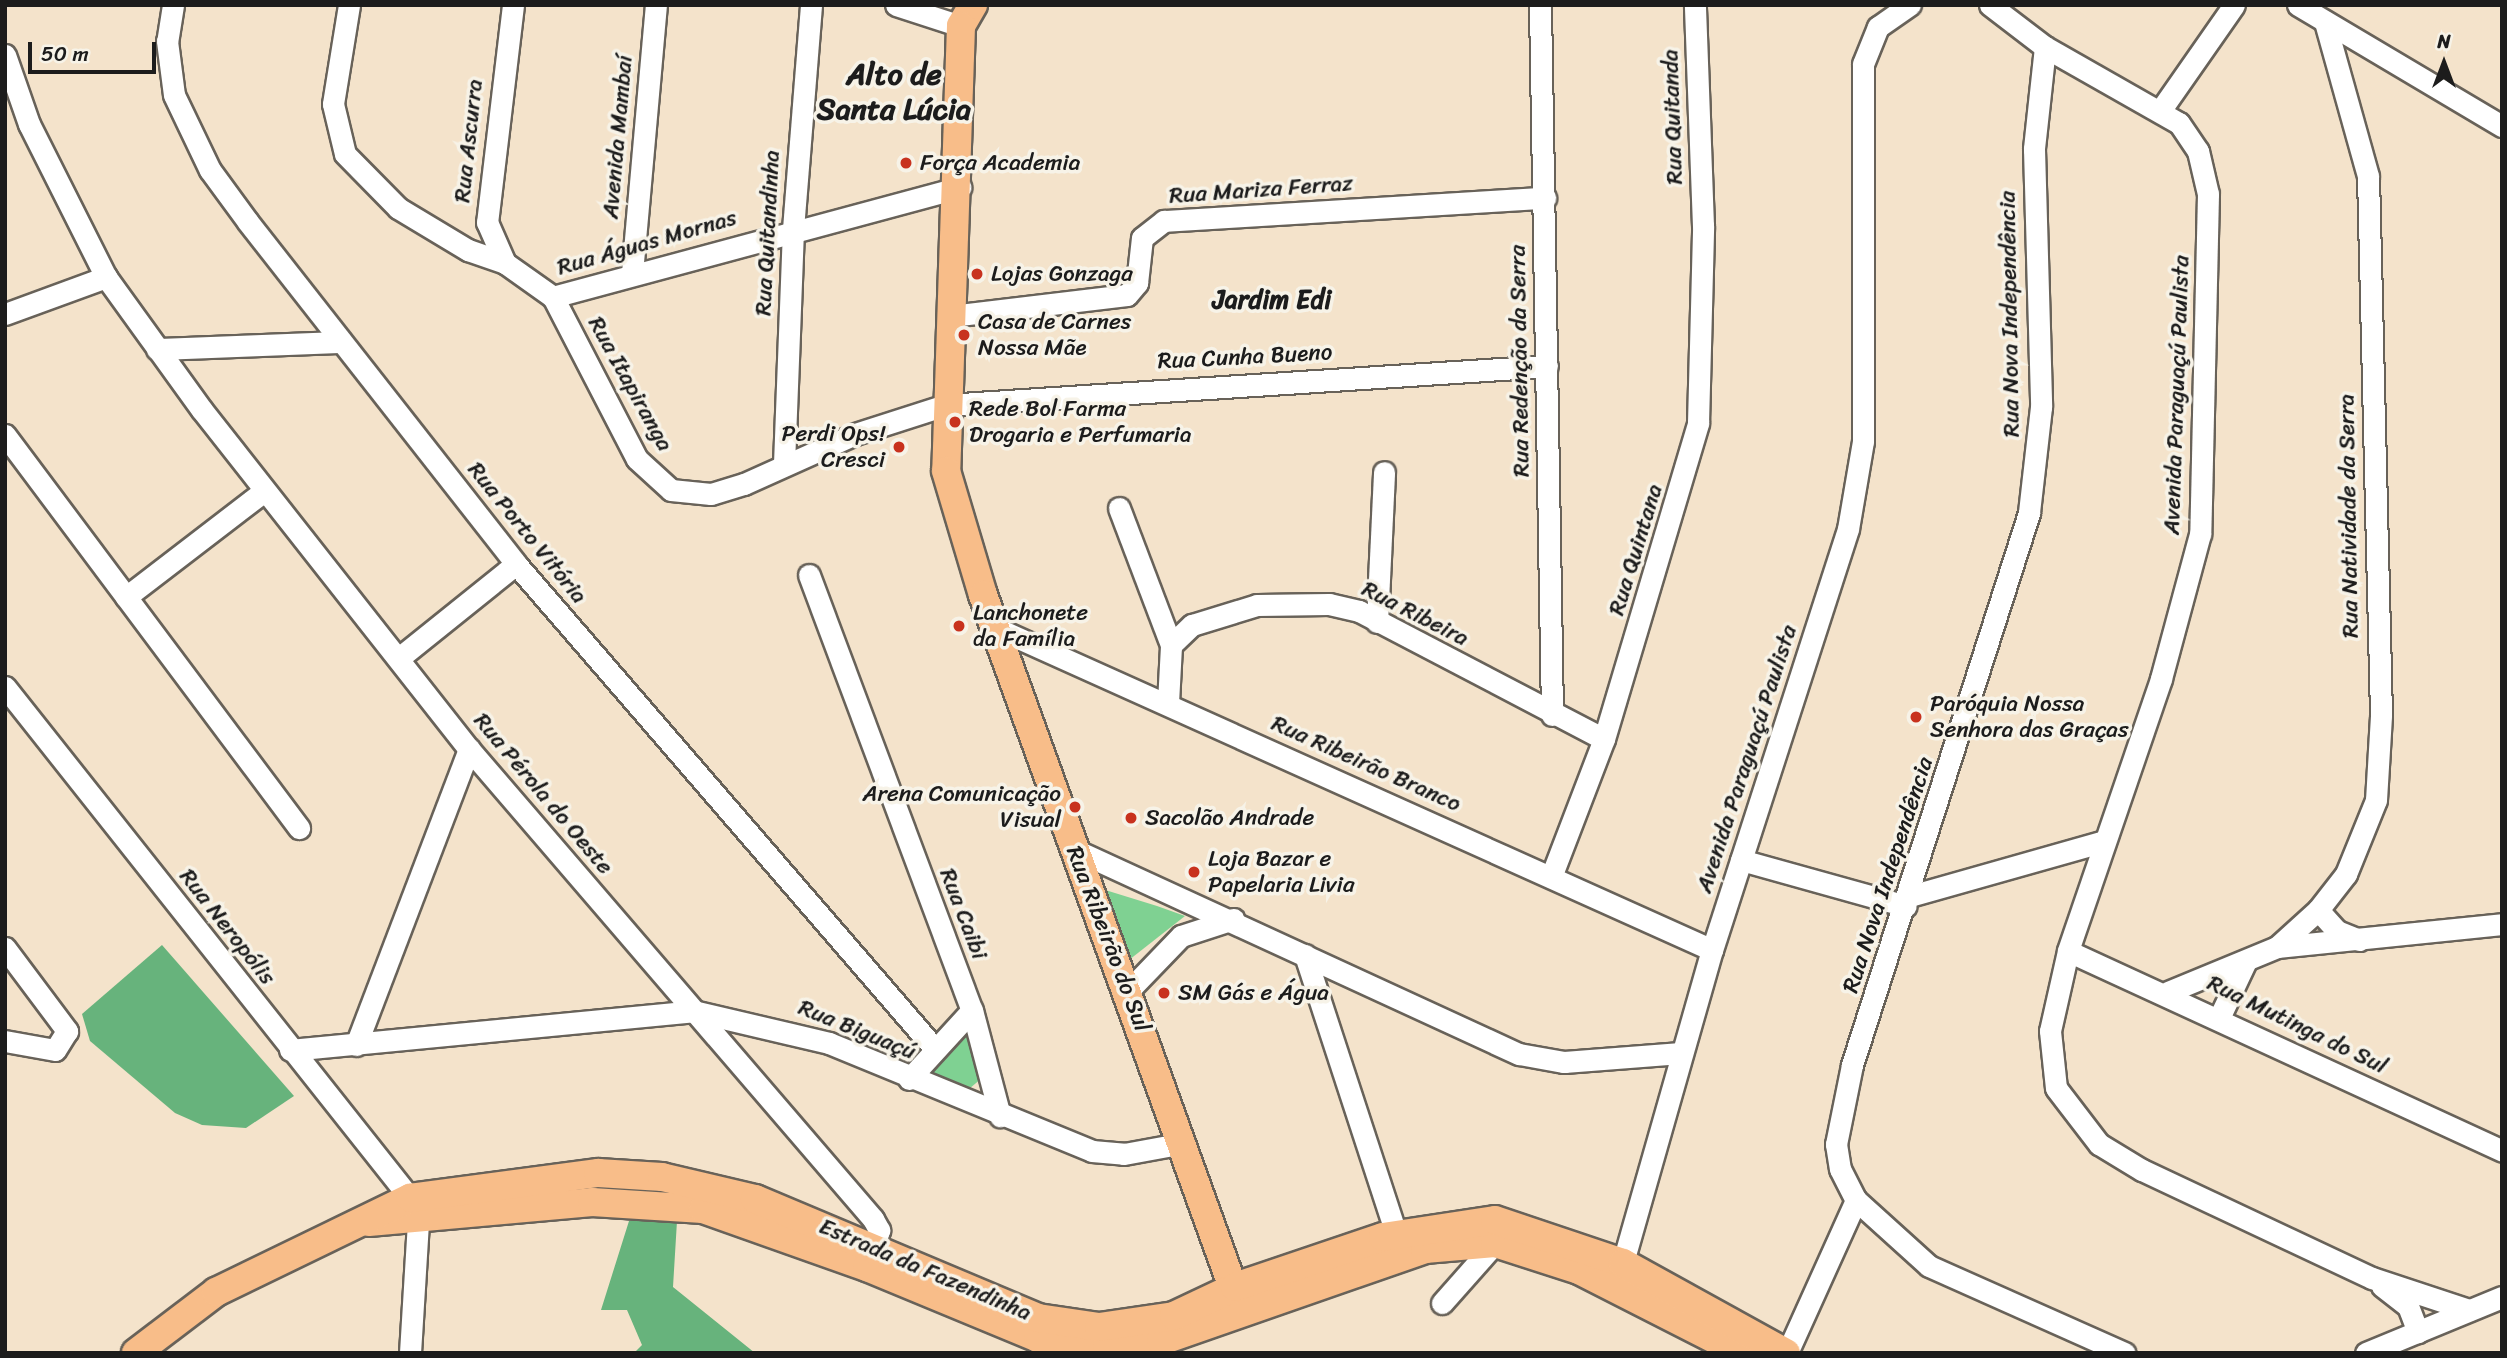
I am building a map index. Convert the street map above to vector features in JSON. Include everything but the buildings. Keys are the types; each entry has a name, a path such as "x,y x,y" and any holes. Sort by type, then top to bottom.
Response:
{"main road":[{"name":"Rua Ribeirão do Sul","path":"967,15 960,187 946,405 951,495 1073,849 1129,990 1238,1299"},
{"name":"Estrada da Fazendinha","path":"136,1353 216,1292 366,1222 414,1210 592,1202 663,1203 744,1221 871,1257 993,1322 1088,1346 1160,1341 1238,1299 1396,1234 1495,1220 1786,1353"},
{"name":"Estrada da Fazendinha","path":"1238,1299 1425,1250 1495,1243 1619,1275 1742,1353"}],"street":[{"name":"Rua Porto Vitória","path":"173,5 167,67 187,127 218,181 516,564 934,1048"},
{"path":"349,5 333,104 345,154 398,208 457,245 506,263"},
{"name":"Rua Ascurra","path":"513,5 486,201 487,222 506,263 552,297"},
{"name":"Avenida Mambaí","path":"632,273 656,5"},
{"name":"Rua Quitandinha","path":"784,464 793,229 811,5"},
{"path":"896,5 967,15"},
{"name":"Rua Redenção da Serra","path":"1541,5 1552,715"},
{"name":"Rua Quitanda","path":"1695,5 1703,226"},
{"name":"Avenida Paraguaçú Paulista","path":"1619,1275 1712,950 1848,529 1863,441 1863,64 1878,27 1910,5"},
{"name":"Avenida Paraguaçú Paulista","path":"1990,5 2045,47 2160,111 2190,135 2208,194 2200,534 2161,679 2101,842 2068,951 2049,1052 2056,1088 2078,1123 2099,1144 2164,1182 2372,1278 2463,1313"},
{"path":"2160,111 2234,5"},
{"path":"2298,5 2502,126"},
{"name":"Rua Natividade da Serra","path":"2168,992 2277,947 2318,910 2367,835 2376,800 2381,715 2368,176 2325,22"},
{"name":"Rua Nova Independência","path":"2045,47 2034,149 2041,407 2029,513 1838,1118 1840,1170 1856,1200 1929,1266 2124,1353"},
{"name":"Rua Pérola do Oeste","path":"5,55 29,124 106,277 264,491 469,749 873,1219 871,1257"},
{"name":"Rua Águas Mornas","path":"552,297 793,229 960,187"},
{"name":"Rua Mariza Ferraz","path":"951,316 1127,295 1137,283 1145,231 1164,220 1545,198"},
{"name":"Rua Quintana","path":"1551,877 1604,739 1693,452 1700,396 1703,226"},
{"path":"5,314 106,277"},
{"name":"Rua Itapiranga","path":"552,297 619,428 655,480 671,489 711,494 784,464 946,405"},
{"path":"158,349 341,342"},
{"name":"Rua Cunha Bueno","path":"946,405 1547,366"},
{"path":"5,435 299,828"},
{"path":"1377,622 1384,472"},
{"path":"126,597 264,491"},
{"path":"1119,508 1171,645 1168,703"},
{"path":"399,658 516,564"},
{"name":"Rua Caibi","path":"809,575 972,1010 1000,1116"},
{"name":"Rua Ribeira","path":"1171,645 1192,625 1257,605 1329,604 1377,622 1552,715 1604,739"},
{"name":"Rua Ribeirão Branco","path":"996,628 1168,703 1712,950"},
{"name":"Rua Neropólis","path":"5,687 414,1210"},
{"path":"356,1045 469,749"},
{"path":"1741,860 1908,901 2101,842"},
{"path":"1073,849 1233,919 1519,1054 1564,1062 1682,1053"},
{"path":"2318,910 2337,931 2359,940"},
{"path":"1129,990 1181,936 1233,919"},
{"path":"2277,947 2502,924"},
{"path":"5,948 67,1031 55,1051 5,1041"},
{"name":"Rua Mutinga do Sul","path":"2068,951 2168,992 2497,1141"},
{"path":"1305,955 1396,1234"},
{"path":"2220,1016 2246,961"},
{"path":"909,1079 934,1048 972,1010"},
{"name":"Rua Biguaçú","path":"290,1050 693,1011 829,1043 909,1079 1092,1151 1124,1154 1184,1143"},
{"path":"1786,1353 1856,1200"},
{"path":"410,1353 414,1210"},
{"path":"1442,1303 1495,1243"},
{"name":"Avenida Paraguaçú Paulista","path":"2372,1278 2408,1306 2418,1332"},
{"path":"2366,1353 2502,1297"}],"green space":[{"path":"1102,889 1157,906 1185,916 1129,960"},
{"path":"162,945 294,1096 246,1128 202,1125 175,1113 90,1041 82,1014"},
{"path":"965,1030 982,1078 963,1094 927,1078"},
{"path":"629,1221 677,1221 673,1287 755,1353 634,1353 642,1345 627,1310 601,1310"}],"place":[{"name":"Força Academia","path":"906,163"},
{"name":"Lojas Gonzaga","path":"977,274"},
{"name":"Casa de Carnes Nossa Mãe","path":"964,335"},
{"name":"Rede Bol Farma Drogaria e Perfumaria","path":"955,422"},
{"name":"Perdi Ops! Cresci","path":"899,447"},
{"name":"Lanchonete da Família","path":"959,626"},
{"name":"Paróquia Nossa Senhora das Graças","path":"1916,717"},
{"name":"Arena Comunicação Visual","path":"1075,807"},
{"name":"Sacolão Andrade","path":"1131,818"},
{"name":"Loja Bazar e Papelaria Livia","path":"1194,872"},
{"name":"SM Gás e Água","path":"1164,993"}],"district":[{"name":"Alto de Santa Lúcia","path":"894,91"},
{"name":"Jardim Edi","path":"1272,300"}]}
